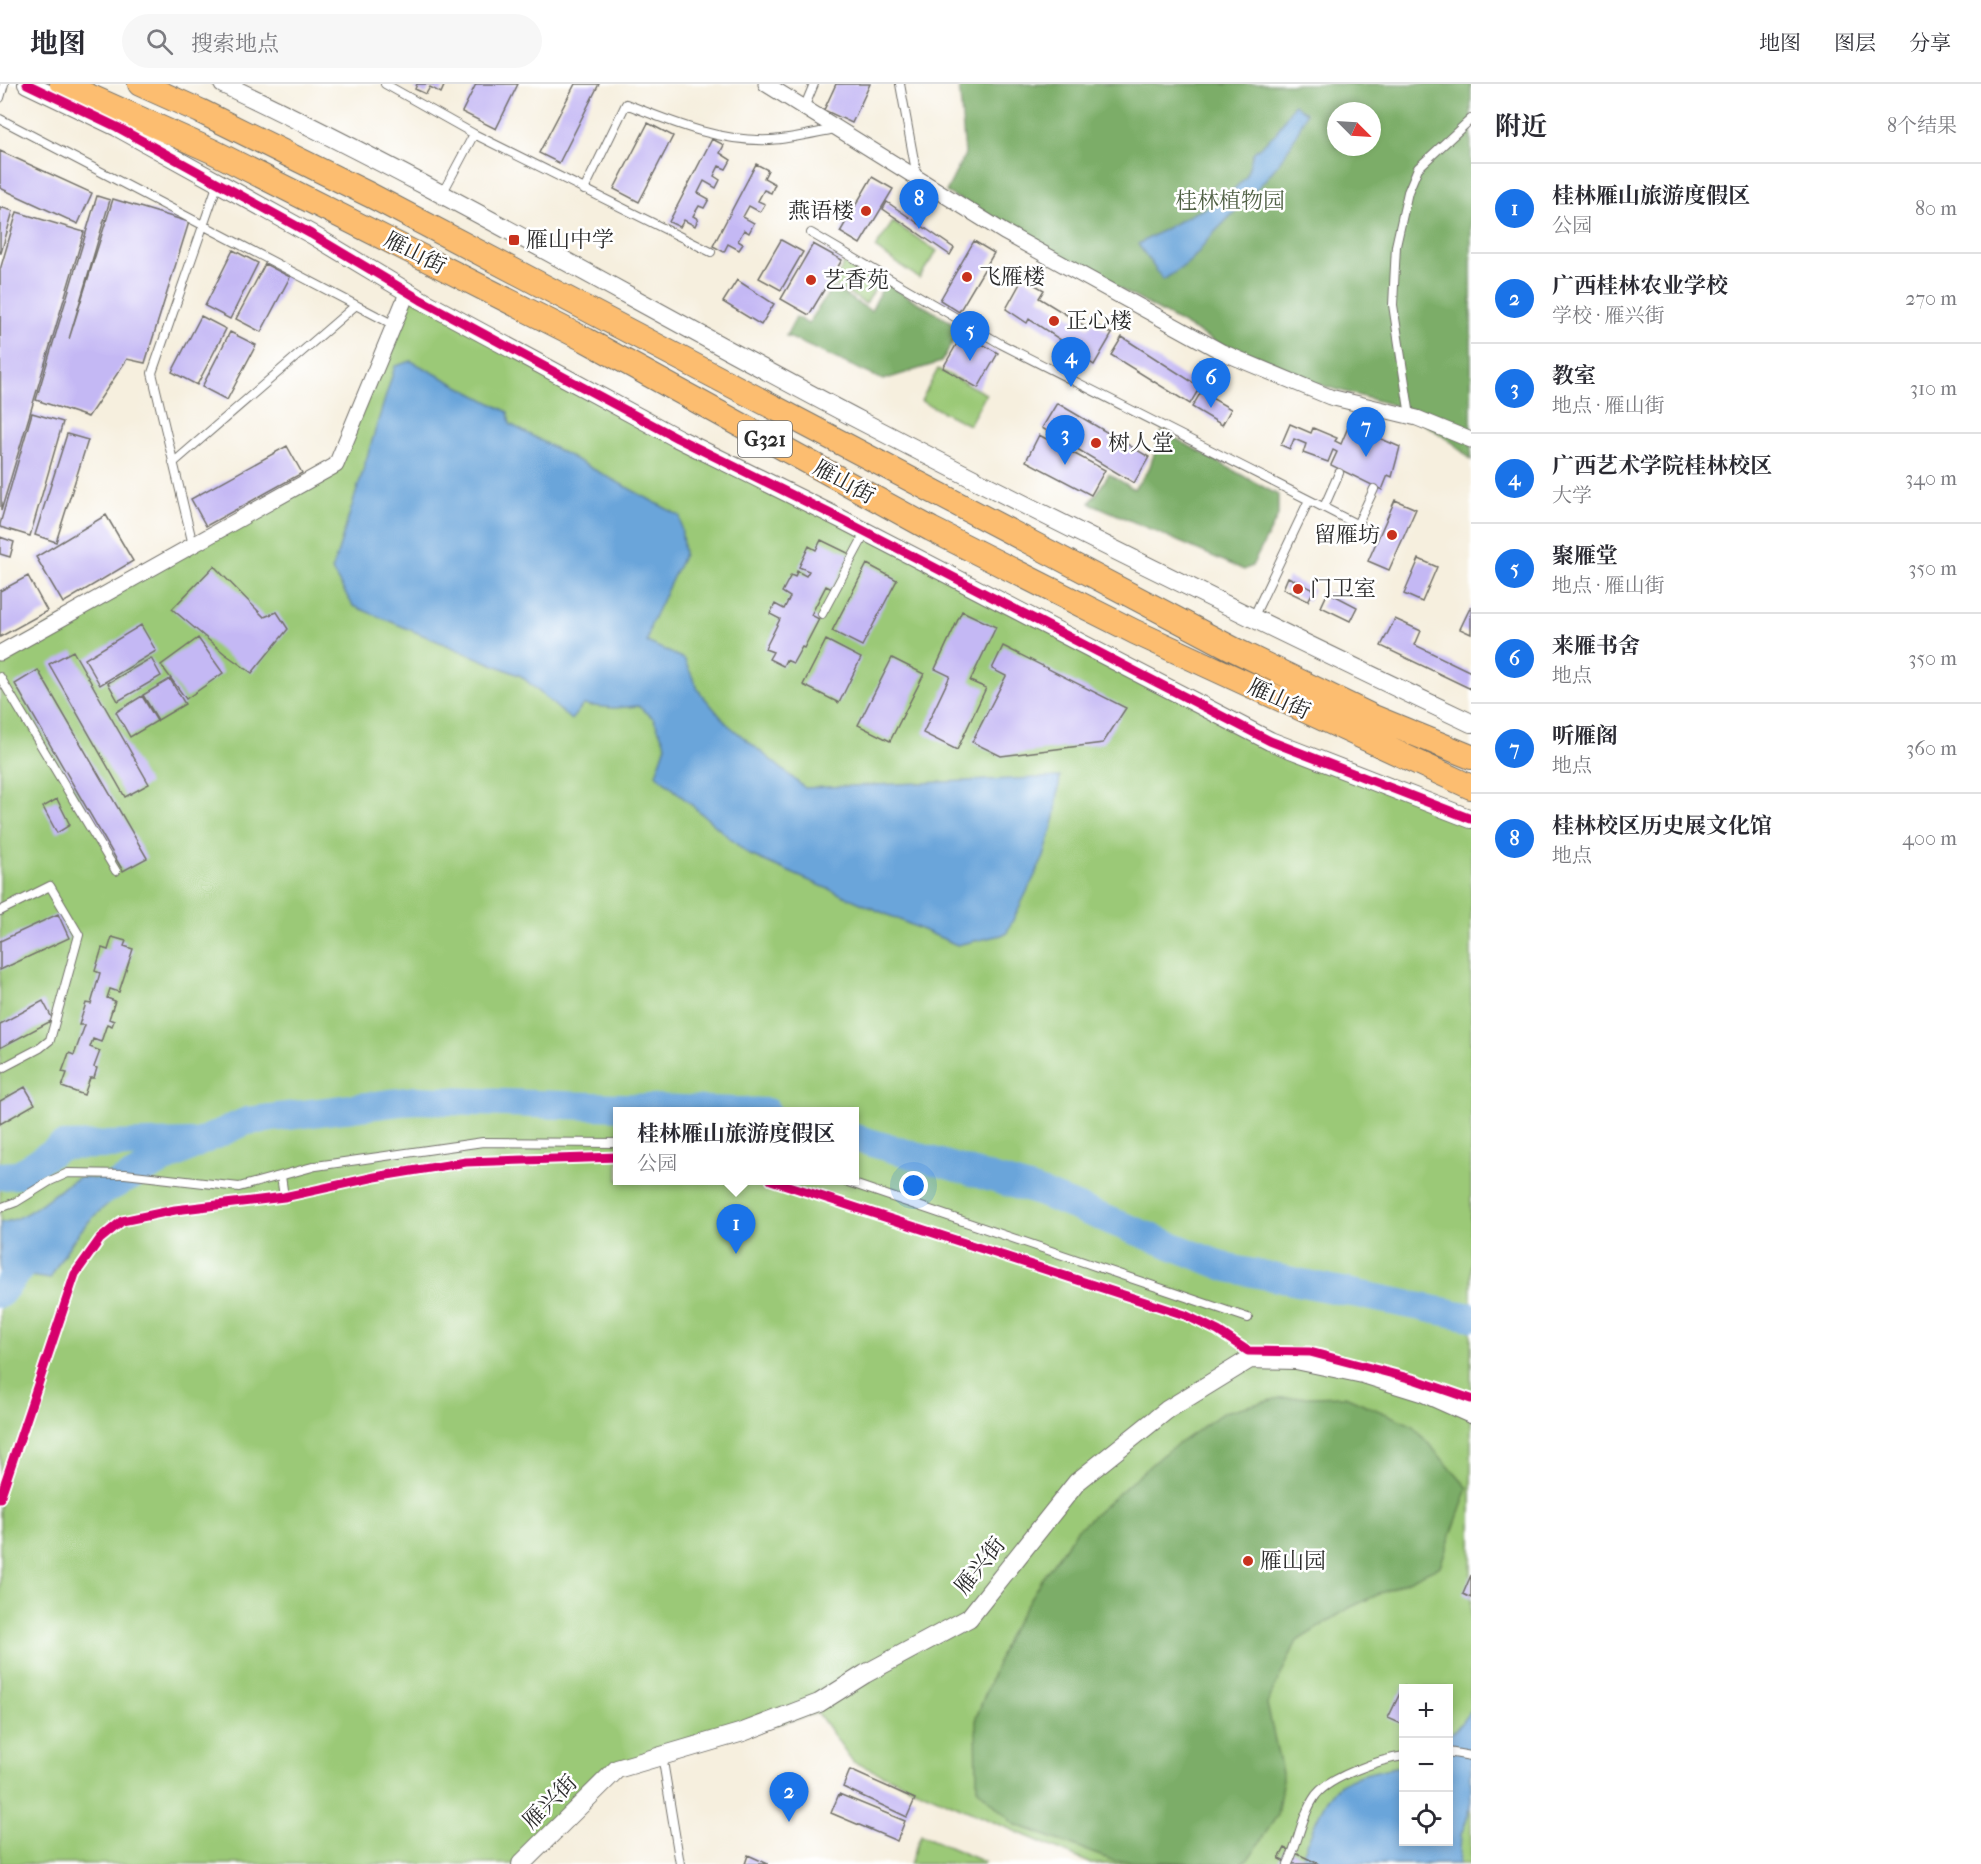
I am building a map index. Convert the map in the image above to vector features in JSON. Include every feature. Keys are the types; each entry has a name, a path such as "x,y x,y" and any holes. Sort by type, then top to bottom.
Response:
{"highway":[{"name":"雁山街","path":"62,84 212,151 422,256 586,340 931,529 1135,632 1471,787"},
{"name":"雁山街","path":"140,84 370,195 1234,650 1371,716 1471,757"}],"street":[{"path":"27,84 117,127 311,234 408,291 676,438 866,532 1270,741 1471,819"},
{"path":"223,84 335,137 864,422 1252,619 1471,723"},
{"path":"766,84 1004,232 1222,352 1330,397 1410,416 1471,440"},
{"path":"0,652 336,465 408,291"},
{"name":"雁兴街","path":"521,1864 616,1769 743,1732 819,1703 865,1674 969,1618 1077,1482 1167,1410 1250,1359 1296,1360 1363,1374 1424,1393 1471,1414"}],"lane":[{"path":"0,98 4,84"},
{"path":"385,84 474,134 711,252"},
{"path":"804,108 814,84"},
{"path":"900,84 918,179"},
{"path":"584,190 626,104 721,137 773,140 837,129"},
{"path":"0,118 394,325"},
{"path":"1410,416 1393,305 1396,246 1408,192 1418,168 1471,119"},
{"path":"442,194 474,134"},
{"path":"193,545 152,373 218,183"},
{"path":"811,233 1001,344 1368,530"},
{"path":"173,463 356,305"},
{"path":"1324,507 1339,473"},
{"path":"1357,525 1374,489"},
{"path":"1252,619 1309,500"},
{"path":"822,614 866,532"},
{"path":"0,677 116,871"},
{"path":"0,911 50,886 79,935 50,1040 40,1048 0,1069"},
{"path":"0,1208 16,1203 50,1181 68,1173 125,1174 239,1187 316,1166 483,1142 613,1143"},
{"path":"281,1176 284,1197"},
{"path":"857,1185 1248,1318"},
{"path":"1453,1753 1471,1756"},
{"path":"662,1754 680,1864"},
{"path":"1288,1864 1318,1793 1339,1779 1378,1762 1399,1756"}],"green space":[{"name":"桂林植物园","path":"959,84 1471,84 1471,460 1454,444 1400,407 1309,382 1237,354 946,192 965,154"},
{"path":"893,222 937,251 919,278 875,248"},
{"path":"845,262 879,282 866,304 833,284"},
{"path":"885,283 961,328 941,362 883,380 786,336 796,317 808,324 832,287 871,311"},
{"path":"408,291 1270,741 1471,819 1471,1864 1092,1864 853,1762 818,1713 617,1769 521,1864 0,1864 0,653 336,465"},
{"path":"938,369 986,394 969,425 921,401"},
{"path":"1162,431 1278,495 1278,516 1252,566 1244,570 1090,503 1109,474 1134,489 1149,469"},
{"name":"雁山园","path":"1345,1396 1412,1425 1468,1488 1440,1566 1349,1608 1297,1641 1267,1704 1283,1777 1277,1816 1249,1858 1239,1864 1114,1861 1014,1824 977,1788 976,1718 1007,1637 1041,1580 1077,1530 1162,1455 1224,1412 1280,1398"},
{"path":"921,1835 984,1862 983,1864 909,1864"}],"water":[{"path":"1294,104 1306,113 1288,150 1277,165 1195,256 1163,280 1138,244 1194,213 1220,203 1246,177 1253,153 1276,133"},
{"path":"411,361 508,412 510,424 680,516 684,554 651,624 647,642 684,659 699,691 726,723 805,788 1060,777 1055,817 1044,857 1006,934 957,945 748,854 656,774 666,745 653,718 638,706 614,708 583,705 571,720 521,676 353,606 332,571 395,366"},
{"path":"79,1177 135,1184 107,1204 85,1225 67,1249 50,1279 0,1272 0,1223 21,1216"},
{"path":"1471,1710 1471,1807 1461,1835 1459,1864 1299,1864 1317,1819 1336,1788 1358,1776 1399,1767 1399,1846 1453,1846 1453,1732"}],"building":[{"path":"417,84 444,86 441,93 430,87 426,94 415,89"},
{"path":"476,84 518,84 496,129 462,112"},
{"path":"575,84 599,84 559,163 539,153"},
{"path":"836,84 870,84 852,123 824,110"},
{"path":"648,123 673,136 639,202 614,189"},
{"path":"712,139 724,145 720,153 731,160 726,169 719,166 714,176 720,180 716,188 704,181 698,193 709,199 704,208 699,206 693,216 698,219 695,226 684,220 680,227 669,222"},
{"path":"0,151 92,193 78,224 0,188"},
{"path":"756,164 768,170 764,178 775,184 771,193 764,190 758,201 765,204 760,212 749,206 743,217 754,223 749,233 744,230 738,241 743,244 739,250 728,244 724,252 713,246"},
{"name":"燕语楼","path":"872,177 893,189 860,244 840,232"},
{"path":"97,196 110,200 69,339 113,199 189,222 145,363 127,359 88,417 36,400"},
{"path":"887,202 954,248 950,255 883,209"},
{"path":"0,207 13,211 1,253 0,253"},
{"path":"17,212 84,232 1,511 0,270"},
{"path":"781,240 803,252 781,290 759,278"},
{"name":"飞雁楼","path":"974,241 994,253 959,312 940,300"},
{"name":"艺香苑","path":"813,244 842,260 809,315 781,299"},
{"path":"233,250 258,263 230,319 205,306"},
{"path":"265,264 290,277 261,332 236,319"},
{"name":"正心楼","path":"1023,278 1044,290 1039,298 1088,328 1093,323 1112,334 1094,365 1075,352 1076,350 1029,319 1027,323 1006,309"},
{"path":"737,280 774,304 761,325 723,302"},
{"path":"201,316 226,329 197,385 172,372"},
{"path":"230,332 256,345 227,400 202,387"},
{"path":"963,333 998,353 978,388 943,368"},
{"path":"1122,337 1200,387 1190,404 1111,355"},
{"path":"1201,392 1231,409 1222,425 1192,407"},
{"name":"树人堂","path":"1057,403 1149,457 1134,483 1042,428"},
{"path":"32,413 63,422 30,536 0,527 0,524"},
{"path":"1290,424 1311,433 1313,428 1337,438 1335,441 1341,444 1349,425 1400,447 1392,477 1388,475 1382,490 1331,465 1337,452 1333,450 1328,462 1303,453 1306,444 1294,439 1290,449 1281,445"},
{"path":"67,434 88,440 56,542 35,535"},
{"path":"1039,435 1105,470 1091,495 1026,461"},
{"path":"287,446 302,473 206,526 191,499"},
{"name":"留雁坊","path":"1395,500 1416,509 1389,570 1368,561"},
{"path":"106,515 133,561 63,603 36,557"},
{"path":"0,537 14,542 10,557 0,554"},
{"path":"821,540 850,554 832,589 826,586 811,615 819,619 804,648 802,647 793,663 786,660 783,666 769,659 773,652 765,649 780,619 770,614 775,604 784,609 790,597 782,592 791,575 795,577 797,571 806,576 809,571 799,567 809,546 816,550"},
{"path":"1419,559 1437,567 1422,602 1404,594"},
{"path":"867,564 897,580 862,646 832,631"},
{"path":"214,566 264,617 277,612 288,629 252,673 225,654 172,609"},
{"path":"28,576 47,611 0,637 0,591"},
{"name":"门卫室","path":"1288,577 1314,590 1308,601 1283,589"},
{"path":"1328,592 1357,607 1350,621 1321,607"},
{"path":"1471,606 1471,634 1460,629"},
{"path":"962,611 996,627 970,681 986,688 957,750 923,733 950,676 935,669"},
{"path":"1395,619 1421,631 1415,645 1471,672 1471,689 1381,646"},
{"path":"141,625 156,651 100,685 85,659"},
{"path":"198,638 223,673 186,699 161,665"},
{"path":"826,640 861,658 839,703 803,685"},
{"path":"1003,646 1126,708 1103,743 1001,756 972,742 1006,676 992,669"},
{"path":"73,651 149,784 125,797 49,664"},
{"path":"151,658 161,676 118,701 108,683"},
{"path":"892,658 924,674 890,741 858,725"},
{"path":"38,670 147,858 123,871 15,684"},
{"path":"170,679 185,704 158,720 143,695"},
{"path":"142,696 157,721 130,737 116,712"},
{"path":"57,799 70,825 57,833 43,807"},
{"path":"58,914 69,938 0,970 0,941"},
{"path":"112,937 126,941 124,946 133,949 119,992 110,989 107,998 115,1001 109,1019 114,1021 112,1026 107,1024 101,1042 93,1039 90,1047 100,1051 94,1067 97,1068 94,1078 90,1078 84,1095 62,1087 67,1073 62,1072 69,1053 74,1055 85,1025 79,1025 86,1003 91,1004 100,973 95,971 102,948 108,950"},
{"path":"43,1001 53,1020 0,1048 0,1024"},
{"path":"25,1087 35,1104 0,1124 0,1101"},
{"path":"1471,1575 1471,1598 1463,1594"},
{"path":"1399,1695 1399,1723 1388,1718"},
{"path":"850,1770 915,1799 907,1817 843,1787"},
{"path":"839,1794 905,1821 897,1841 831,1813"},
{"path":"1285,1848 1319,1864 1289,1864 1279,1859"},
{"path":"748,1855 768,1864 745,1864"}],"waterway":[{"path":"85,1200 247,1121 416,1100 621,1107"},
{"path":"859,1139 1036,1191 1228,1268 1471,1317"},
{"path":"0,1176 17,1175 62,1146 190,1143"},
{"path":"0,1294 40,1244"}],"cycle path":[{"path":"27,84 117,127 311,234 421,300 677,438 841,519 1270,741 1471,819"},
{"path":"0,1498 75,1274 100,1239 122,1221 175,1210 284,1197 375,1177 466,1162 613,1157"},
{"path":"786,1185 1185,1315 1218,1331 1248,1351 1310,1352 1416,1380 1471,1399"}],"place":[{"name":"燕语楼","path":"866,211"},
{"name":"桂林校区历史展文化馆","path":"919,229"},
{"name":"雁山中学","path":"514,240"},
{"name":"飞雁楼","path":"967,277"},
{"name":"艺香苑","path":"811,280"},
{"name":"正心楼","path":"1054,321"},
{"name":"聚雁堂","path":"970,361"},
{"name":"广西艺术学院桂林校区","path":"1071,387"},
{"name":"来雁书舍","path":"1211,408"},
{"name":"树人堂","path":"1096,443"},
{"name":"听雁阁","path":"1366,457"},
{"name":"教室","path":"1065,465"},
{"name":"留雁坊","path":"1392,535"},
{"name":"门卫室","path":"1298,589"},
{"name":"桂林雁山旅游度假区","path":"736,1254"},
{"name":"雁山园","path":"1248,1561"},
{"name":"广西桂林农业学校","path":"789,1822"}]}
